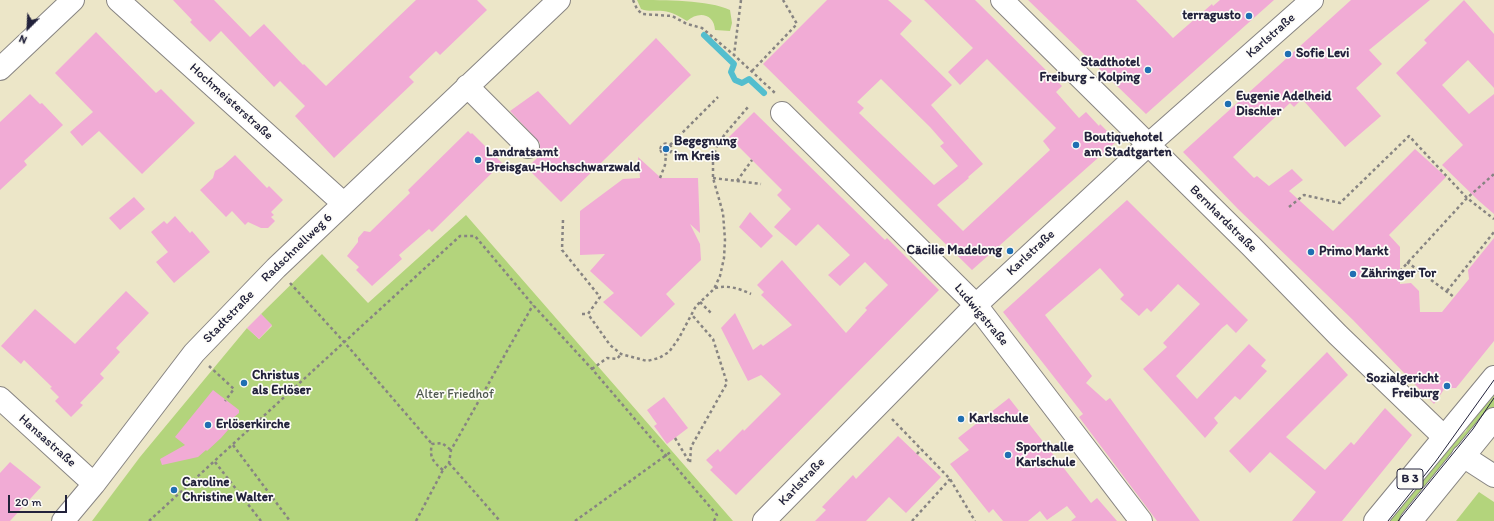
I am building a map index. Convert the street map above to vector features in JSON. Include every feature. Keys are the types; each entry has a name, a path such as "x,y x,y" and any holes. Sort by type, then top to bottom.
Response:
{"street":[{"path":"0,69 73,0"},
{"name":"Hochmeisterstraße","path":"118,0 346,200"},
{"path":"346,200 559,0"},
{"name":"Bernhardstraße","path":"1002,0 1251,246 1338,336 1444,437"},
{"name":"Karlstraße","path":"764,521 976,305 1148,145 1312,0"},
{"path":"460,93 525,150"},
{"name":"Ludwigstraße","path":"782,112 976,305 1141,521"},
{"name":"Radschnellweg 6","path":"276,268 346,200"},
{"name":"Stadtstraße","path":"64,521 194,353 276,268"},
{"name":"B 3","path":"1375,521 1494,377"},
{"name":"Hansastraße","path":"0,398 94,484"},
{"name":"B 3","path":"1411,521 1494,419"},
{"path":"1463,456 1494,476"}],"path":[{"path":"633,0 637,9 642,14 672,16 687,24 702,28 752,71 782,100 782,112"},
{"path":"734,55 741,0"},
{"path":"752,71 797,24 783,0"},
{"path":"670,145 718,97"},
{"path":"588,314 610,345 621,354 647,361 659,358 672,347 696,306 714,289 723,264 725,240 723,213 713,178 713,158 717,146 725,134 748,107"},
{"path":"1289,207 1304,195 1340,203 1409,136 1467,198 1494,219"},
{"path":"666,154 660,149 662,145 666,143 670,145"},
{"path":"666,154 671,151 670,145"},
{"path":"660,178 665,166 666,154"},
{"path":"737,181 752,160"},
{"path":"1400,271 1467,198 1494,174"},
{"path":"713,178 761,184"},
{"path":"563,220 562,250 600,298 588,314"},
{"path":"1447,291 1494,232"},
{"path":"149,521 460,236 475,236 532,305 592,369 717,515 714,521"},
{"path":"1408,262 1454,297"},
{"path":"276,268 345,343 432,444"},
{"path":"714,289 726,286 741,289 751,294"},
{"path":"700,302 711,313"},
{"path":"416,521 443,470 449,463 451,450 532,305"},
{"path":"582,314 588,314"},
{"path":"675,438 690,463 691,447 727,383 713,339 692,315"},
{"path":"194,353 234,389 225,401"},
{"path":"592,369 607,358 617,359 621,354"},
{"path":"878,405 950,479 975,521"},
{"path":"432,444 442,443 451,450"},
{"path":"432,444 430,454 433,462 443,470"},
{"path":"233,445 290,521"},
{"path":"917,454 921,449"},
{"path":"575,521 672,451"},
{"path":"215,462 261,521"},
{"path":"449,463 500,521"},
{"path":"912,521 950,479"}],"green space":[{"path":"637,0 698,2 730,10 732,23 730,31 715,30 712,20 705,15 696,16 687,21 669,12 641,9"},
{"name":"Alter Friedhof","path":"466,215 733,521 92,521 140,457 247,328 259,339 272,326 261,314 322,254 368,303"},
{"path":"1494,390 1494,407 1475,435 1404,521 1383,521 1429,465 1466,431 1470,422"},
{"path":"1479,492 1494,502 1494,521 1456,521"}],"building":[{"path":"173,0 214,0 250,37 264,24 303,65 304,64 326,86 416,0 477,0 487,10 440,55 436,51 409,77 414,82 334,158 295,116 305,106 280,81 274,87 221,31 210,42 190,22 192,20"},
{"path":"827,0 888,0 912,21 900,34 952,85 931,105 983,164 937,205 963,231 1050,150 1043,141 1056,128 987,59 960,85 948,72 973,48 924,0 975,0 1062,86 1056,92 1079,118 1086,112 1099,126 1100,124 1117,141 972,270 763,64","holes":["881,79 930,127 944,143 940,146 958,166 934,185 859,113 864,108 857,102"]},
{"name":"Stadthotel Freiburg - Kolping","path":"1028,0 1136,0 1173,38 1212,4 1213,6 1220,0 1274,0 1146,114"},
{"path":"1351,0 1430,0 1369,50 1382,64 1356,88 1381,116 1345,147 1302,99 1294,107 1290,103 1233,157 1254,178 1257,176 1269,186 1292,169 1303,180 1289,191 1333,231 1415,149 1446,177 1389,235 1400,247 1400,284 1411,283 1419,291 1420,312 1442,312 1469,279 1468,270 1494,238 1494,341 1456,388 1445,388 1434,404 1353,320 1238,209 1183,152"},
{"path":"1464,0 1494,34 1494,88 1468,60 1442,85 1469,114 1494,94 1494,214 1442,165 1463,145 1396,73 1427,43 1424,40"},
{"path":"96,32 156,93 161,89 195,123 142,174 99,131 82,146 70,132 93,112 55,73"},
{"path":"656,38 691,75 561,202 527,168 539,156 540,143 510,111 538,91 570,125"},
{"path":"30,94 40,104 42,103 63,125 24,161 27,165 0,190 0,122"},
{"path":"754,112 885,240 887,238 939,290 736,495 710,470 713,467 706,460 718,449 720,452 743,429 744,431 781,394 761,375 748,381 721,328 735,313 753,350 761,344 763,346 792,325 761,295 764,292 757,285 782,260 846,333 867,310 865,308 888,285 865,262 840,286 828,275 850,255 818,224 796,246 774,227 791,209 777,195 782,190 729,137"},
{"path":"468,131 471,134 472,133 502,163 432,232 429,229 399,255 402,259 372,286 356,270 359,267 347,256 358,242 358,238 364,231 370,232 410,193 408,190"},
{"path":"235,155 267,188 269,186 283,200 271,212 274,215 271,217 275,221 268,228 261,228 248,222 245,225 232,211 226,217 200,190 213,178 215,171 222,167"},
{"path":"638,157 661,178 698,178 700,233 690,224 700,244 701,260 666,294 675,304 641,337 603,302 614,293 590,271 605,254 580,255 580,211 623,179 640,178"},
{"path":"134,197 145,209 120,230 109,218"},
{"path":"1127,200 1248,320 1236,333 1227,324 1176,376 1197,399 1249,344 1266,360 1261,366 1267,371 1240,400 1235,396 1214,418 1218,423 1205,438 1143,369 1167,347 1163,343 1200,304 1178,284 1151,312 1147,308 1139,316 1120,299 1124,295 1100,268 1045,315 1092,376 1086,383 1106,401 1110,398 1200,521 1157,521 1079,417 1083,414 1003,312"},
{"path":"750,212 773,236 761,248 739,227"},
{"path":"175,216 190,233 192,231 210,252 174,283 156,262 168,252 151,232 164,221 167,224"},
{"path":"126,291 149,313 116,348 120,352 100,374 104,378 80,403 83,405 71,417 55,401 59,397 50,388 52,387 24,360 21,364 1,346 35,309 75,344"},
{"path":"261,314 272,325 259,339 247,328"},
{"path":"1327,352 1348,375 1286,437 1325,470 1351,442 1354,445 1385,408 1412,435 1342,521 1292,521 1316,492 1270,452 1250,473 1229,451"},
{"name":"Erlöserkirche","path":"213,390 239,410 239,413 232,419 235,422 221,438 198,457 162,465 160,459 185,445 175,437"},
{"path":"664,397 688,428 667,444 654,426 657,424 647,410"},
{"name":"Sporthalle Karlschule","path":"1009,398 1091,503 1097,498 1117,521 1071,521 1076,517 1067,506 1047,520 1040,511 1028,521 1003,521 993,509 989,513 950,464 969,450 958,438"},
{"path":"898,436 941,477 906,513 889,497 866,521 815,521 826,510 822,507 853,475 856,479"},
{"path":"10,462 41,487 10,521 0,521 0,473"}],"waterway":[{"path":"704,35 734,64 731,72 735,80 742,83 749,79 764,93"}],"tram line":[{"path":"1388,521 1436,461 1494,380"},
{"path":"1398,521 1473,429 1494,398"}],"place":[{"name":"terragusto","path":"1249,16"},
{"name":"Sofie Levi","path":"1288,54"},
{"name":"Stadthotel Freiburg - Kolping","path":"1148,70"},
{"name":"Eugenie Adelheid Dischler","path":"1228,104"},
{"name":"Boutiquehotel am Stadtgarten","path":"1076,145"},
{"name":"Begegnung im Kreis","path":"666,149"},
{"name":"Landratsamt Breisgau-Hochschwarzwald","path":"478,160"},
{"name":"Cäcilie Madelong","path":"1010,251"},
{"name":"Primo Markt","path":"1311,252"},
{"name":"Zähringer Tor","path":"1353,274"},
{"name":"Christus als Erlöser","path":"244,383"},
{"name":"Sozialgericht Freiburg","path":"1447,386"},
{"name":"Karlschule","path":"961,419"},
{"name":"Erlöserkirche","path":"208,425"},
{"name":"Sporthalle Karlschule","path":"1008,455"},
{"name":"Caroline Christine Walter","path":"174,490"}]}
